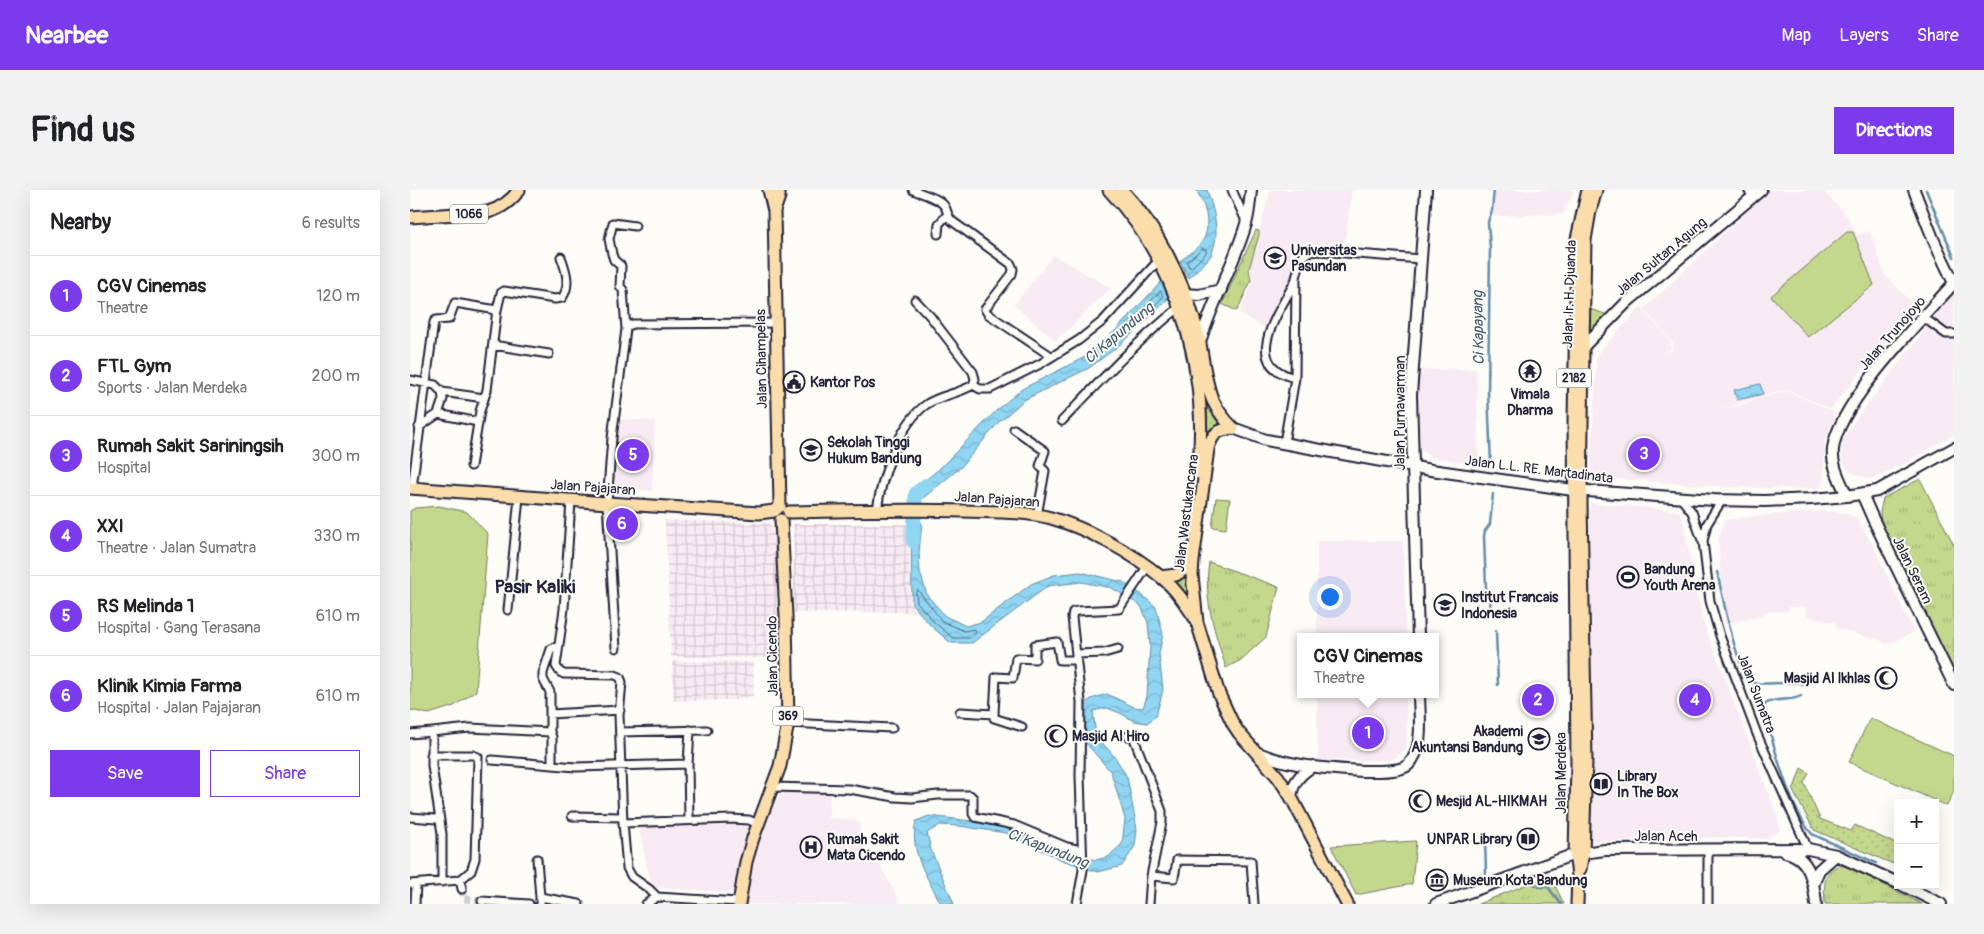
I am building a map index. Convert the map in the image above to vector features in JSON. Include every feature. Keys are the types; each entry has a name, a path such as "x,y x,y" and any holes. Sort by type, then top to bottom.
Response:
{"main road":[{"name":"1066","path":"410,217 488,212 508,203 519,190"},
{"name":"Jalan Cihampelas","path":"769,190 774,211 781,512"},
{"name":"Jalan Cihampelas","path":"774,211 779,197 779,190"},
{"name":"Jalan Wastukancana","path":"1109,190 1142,231 1164,263"},
{"name":"Jalan Wastukancana","path":"1122,190 1146,220 1200,342 1201,440 1185,564 1182,571 1176,575 1162,577"},
{"name":"Jalan Ir. H. Djuanda","path":"1577,490 1588,190"},
{"name":"Jalan Ir. H. Djuanda","path":"1577,490 1577,239 1586,211 1596,190"},
{"name":"Jalan Wastukancana","path":"1181,297 1201,370 1212,399 1218,411 1233,428"},
{"name":"Jalan Wastukancana","path":"1233,428 1219,430 1215,433 1211,438 1208,449 1193,561 1193,588 1197,622 1218,694 1225,708 1239,733 1278,777 1291,797 1347,904"},
{"name":"Jalan Pajajaran","path":"411,488 607,504 760,513 930,509 1003,512 1037,516 1065,523 1096,537 1147,567 1162,577 1181,598 1197,622"},
{"name":"Jalan Merdeka","path":"1577,490 1586,760 1579,853 1578,904"},
{"name":"Jalan Cicendo","path":"739,903 746,862 758,824 773,787 785,747 788,723 786,603 781,512"},
{"path":"1337,904 1339,890"}],"street":[{"path":"913,190 941,202 952,221 1011,264 1012,274 985,308 988,314 1052,356"},
{"path":"1232,190 1247,223"},
{"path":"1200,342 1247,223 1251,190"},
{"name":"Jalan Purnawarman","path":"1418,633 1412,376 1426,190"},
{"name":"Jalan Trunojoyo","path":"1847,496 1833,460 1832,450 1836,436 1851,406 1876,372 1954,283 1934,241 1914,190"},
{"name":"Jalan Sultan Agung","path":"1583,347 1626,304 1756,192"},
{"path":"938,234 939,224 947,214"},
{"path":"616,648 607,504 626,327 623,290 620,286 622,266 613,258 609,239 613,223 635,226"},
{"path":"1294,378 1278,372 1271,366 1267,358 1266,343 1269,332 1296,278 1301,258 1308,252 1320,251 1420,259"},
{"path":"471,466 478,422 487,390 497,310 501,293 504,291 555,299 562,298 567,276 561,257"},
{"path":"973,385 980,389 990,389 1079,340 1103,321 1164,263"},
{"path":"1284,443 1294,378 1296,278"},
{"path":"1062,421 1102,377 1155,327 1181,297 1221,290"},
{"path":"877,510 882,482 892,454 915,416 932,401 963,391 973,385 975,378 973,372 930,316 915,300"},
{"path":"411,488 435,321 449,319 455,303 497,310"},
{"path":"1923,317 1946,334 1954,334"},
{"path":"626,327 633,324 776,323"},
{"path":"493,345 549,354"},
{"path":"410,380 435,385 442,392 484,398"},
{"path":"419,427 438,414 443,399 442,392"},
{"path":"438,414 478,422"},
{"name":"Jalan L.L. RE. Martadinata","path":"1233,428 1266,440 1413,467 1577,490 1722,500 1765,501 1862,494 1877,490 1954,448"},
{"path":"1014,429 1045,451 1040,466 1045,471 1037,516"},
{"name":"Jalan Seram","path":"1862,494 1954,685"},
{"path":"508,610 519,497"},
{"name":"Jalan Sumatra","path":"1679,497 1692,512 1703,540 1710,601 1720,636 1757,734 1808,849"},
{"name":"Jalan Sumatra","path":"1703,540 1707,524 1722,500"},
{"path":"571,501 564,609 556,666 564,674 615,675 620,677 622,682 620,710 622,820 627,868 632,877 657,897 739,903"},
{"path":"1077,904 1083,870 1080,776 1081,702 1073,612 1117,611 1147,567"},
{"path":"1022,727 994,718 996,677 1013,678 1016,658 1035,659 1035,645 1057,642 1060,660 1118,649"},
{"path":"552,765 550,692 543,679 543,673 551,649 558,646"},
{"path":"1258,753 1288,763 1385,772 1398,771 1408,765 1415,754 1418,743 1419,698"},
{"path":"550,714 620,710"},
{"path":"960,712 994,714"},
{"path":"788,723 892,728"},
{"path":"410,734 470,728 550,732"},
{"path":"689,820 688,764 690,730"},
{"path":"620,732 708,730"},
{"path":"432,732 432,755 442,834 442,882"},
{"path":"1128,736 1133,736 1162,811 1162,822 1151,876 1149,904"},
{"path":"415,904 413,884 460,880 471,870 475,858 478,759 473,755 432,755"},
{"path":"492,760 552,765 621,766 688,764"},
{"path":"1291,797 1294,784 1299,777 1313,766"},
{"path":"773,787 849,789 912,798 968,795 973,798 973,814 975,817 1014,825 1067,847 1082,851"},
{"path":"572,816 622,820 731,819 749,820 758,824"},
{"path":"410,817 436,819"},
{"name":"Jalan Aceh","path":"1436,904 1579,853 1605,850 1808,849 1836,855 1894,881"},
{"path":"1708,850 1708,904"},
{"path":"1774,850 1794,854 1800,858 1814,883 1816,904"},
{"path":"1814,883 1819,870 1836,855"},
{"path":"537,859 540,901 579,904"},
{"path":"1151,876 1174,878 1178,860 1251,861 1254,904"},
{"path":"460,880 462,889"},
{"path":"1910,889 1942,904"},
{"path":"646,904 657,897"},
{"path":"482,901 529,904"}],"shaded area":[{"name":"Universitas Pasundan","path":"1270,190 1352,190 1344,248 1316,244 1300,247 1295,259 1299,262 1291,281 1264,328 1239,313 1253,281 1250,270"},
{"path":"1495,190 1574,190 1564,214 1492,216"},
{"path":"1770,190 1822,190 1846,215 1858,235 1870,231 1885,275 1914,305 1831,409 1787,390 1748,400 1731,407 1718,406 1732,408 1787,391 1836,413 1825,441 1823,483 1816,489 1731,487 1590,477 1597,354 1641,307 1671,342 1671,349 1664,356 1673,349 1673,343 1644,309"},
{"path":"1053,255 1111,288 1056,341 1014,305"},
{"path":"1954,292 1954,434 1904,464 1871,479 1855,474 1847,469 1842,461 1841,443 1856,419"},
{"path":"1476,369 1479,465 1430,457 1421,449 1418,442 1418,370"},
{"path":"616,419 655,421 652,491 610,489"},
{"path":"1590,503 1679,511 1702,619 1778,818 1780,830 1767,839 1722,837 1593,842 1589,837"},
{"path":"1823,511 1847,513 1857,518 1871,542 1914,632 1885,645 1883,641 1837,629 1836,623 1807,616 1806,607 1789,607 1789,611 1766,612 1766,615 1725,624 1718,539 1725,520"},
{"path":"665,520 767,523 776,528 779,658 671,657"},
{"path":"793,524 909,524 911,604 915,612 794,613"},
{"path":"1317,541 1403,541 1406,633 1317,633"},
{"path":"672,661 754,662 753,696 735,700 674,701"},
{"path":"1317,698 1406,698 1407,741 1406,748 1398,756 1389,761 1318,760"},
{"name":"Rumah Sakit Mata Cicendo","path":"786,791 830,792 829,818 855,820 859,823 863,846 878,862 901,904 747,904 757,847 777,799"},
{"path":"730,821 749,822 751,824 741,851 735,893 652,887 638,825"}],"green space":[{"path":"1256,230 1259,231 1259,235 1249,269 1251,281 1237,311 1222,304"},
{"path":"1847,232 1853,232 1874,285 1808,337 1771,296"},
{"path":"1587,308 1608,315 1586,334"},
{"path":"1207,407 1219,424 1207,431"},
{"path":"1920,479 1954,545 1954,672 1881,524 1880,512 1883,498"},
{"path":"1216,498 1230,499 1226,529 1212,527"},
{"path":"439,506 467,512 488,534 476,691 454,706 429,714 410,710 410,511 415,508"},
{"path":"1209,562 1279,587 1266,637 1241,660 1226,668 1211,616 1208,590"},
{"path":"1187,569 1189,601 1168,579"},
{"path":"1870,718 1954,756 1954,791 1947,806 1939,802 1939,799 1931,799 1849,762"},
{"path":"1801,768 1809,773 1804,783 1820,819 1851,831 1855,825 1894,843 1894,864 1814,830 1793,791"},
{"path":"1416,841 1412,884 1356,895 1331,846"},
{"path":"1840,865 1849,867 1922,904 1825,904 1825,881 1830,871"},
{"path":"1550,875 1564,904 1478,904"}],"water":[{"path":"1196,190 1207,190 1214,214 1216,239 1211,255 1189,278 1180,261 1199,246 1207,230 1205,209"},
{"path":"1163,280 1170,297 1116,348 1089,368 1024,400 999,422 961,467 922,499 909,499 918,486 939,469 996,411 1022,389 1085,357 1115,331"},
{"path":"1760,384 1763,394 1737,400 1734,390"},
{"path":"911,523 922,523 919,552 920,572 927,595 945,616 966,626 981,622 1031,584 1054,575 1080,572 1123,582 1156,607 1163,634 1159,654 1163,690 1156,716 1147,723 1134,721 1107,708 1093,711 1096,736 1115,757 1127,777 1137,829 1135,846 1122,866 1098,872 1062,860 1006,833 940,825 927,833 931,850 954,904 941,904 925,874 915,844 916,821 929,816 1014,826 1062,848 1095,860 1108,857 1122,844 1125,819 1111,772 1085,742 1081,721 1084,705 1091,699 1107,694 1134,707 1143,708 1147,696 1150,646 1148,623 1141,606 1112,588 1081,582 1048,586 972,643 951,643 931,626 912,604"}],"waterway":[{"name":"Ci Kapayang","path":"1491,465 1488,392 1490,249 1488,222 1492,210 1494,190"},
{"path":"1926,190 1954,257"},
{"name":"Ci Kapundung","path":"913,541 916,493 926,485"},
{"name":"Ci Kapayang","path":"1491,614 1490,598 1486,588 1484,536 1490,524 1493,494"},
{"path":"1717,572 1736,651 1748,678 1755,683 1802,682 1803,685"},
{"name":"Ci Kapayang","path":"1496,631 1498,685"},
{"path":"1801,696 1769,702 1765,704 1764,708 1783,774 1796,809 1812,834 1876,863"},
{"name":"Ci Kapayang","path":"1500,725 1500,749"},
{"name":"Ci Kapayang","path":"1485,836 1486,874"},
{"name":"Ci Kapayang","path":"1529,881 1539,887 1548,887 1561,904"}],"tunnel":[{"path":"462,889 464,899 482,901"}],"place":[{"name":"Universitas Pasundan","path":"1275,258"},
{"name":"Vimala Dharma","path":"1530,371"},
{"name":"Kantor Pos","path":"794,382"},
{"name":"Sekolah Tinggi Hukum Bandung","path":"811,450"},
{"name":"Rumah Sakit Sariningsih","path":"1644,454"},
{"name":"RS Melinda 1","path":"633,455"},
{"name":"Klinik Kimia Farma","path":"622,524"},
{"name":"Bandung Youth Arena","path":"1628,577"},
{"name":"Institut Francais Indonesia","path":"1445,605"},
{"name":"Masjid Al Ikhlas","path":"1886,678"},
{"name":"FTL Gym","path":"1538,700"},
{"name":"XXI","path":"1695,700"},
{"name":"CGV Cinemas","path":"1368,733"},
{"name":"Masjid Al Hiro","path":"1056,736"},
{"name":"Akademi Akuntansi Bandung","path":"1539,739"},
{"name":"Library In The Box","path":"1601,784"},
{"name":"Mesjid AL-HIKMAH","path":"1420,801"},
{"name":"UNPAR Library","path":"1528,839"},
{"name":"Rumah Sakit Mata Cicendo","path":"811,847"},
{"name":"Museum Kota Bandung","path":"1437,880"}],"district":[{"name":"Pasir Kaliki","path":"535,586"}]}
